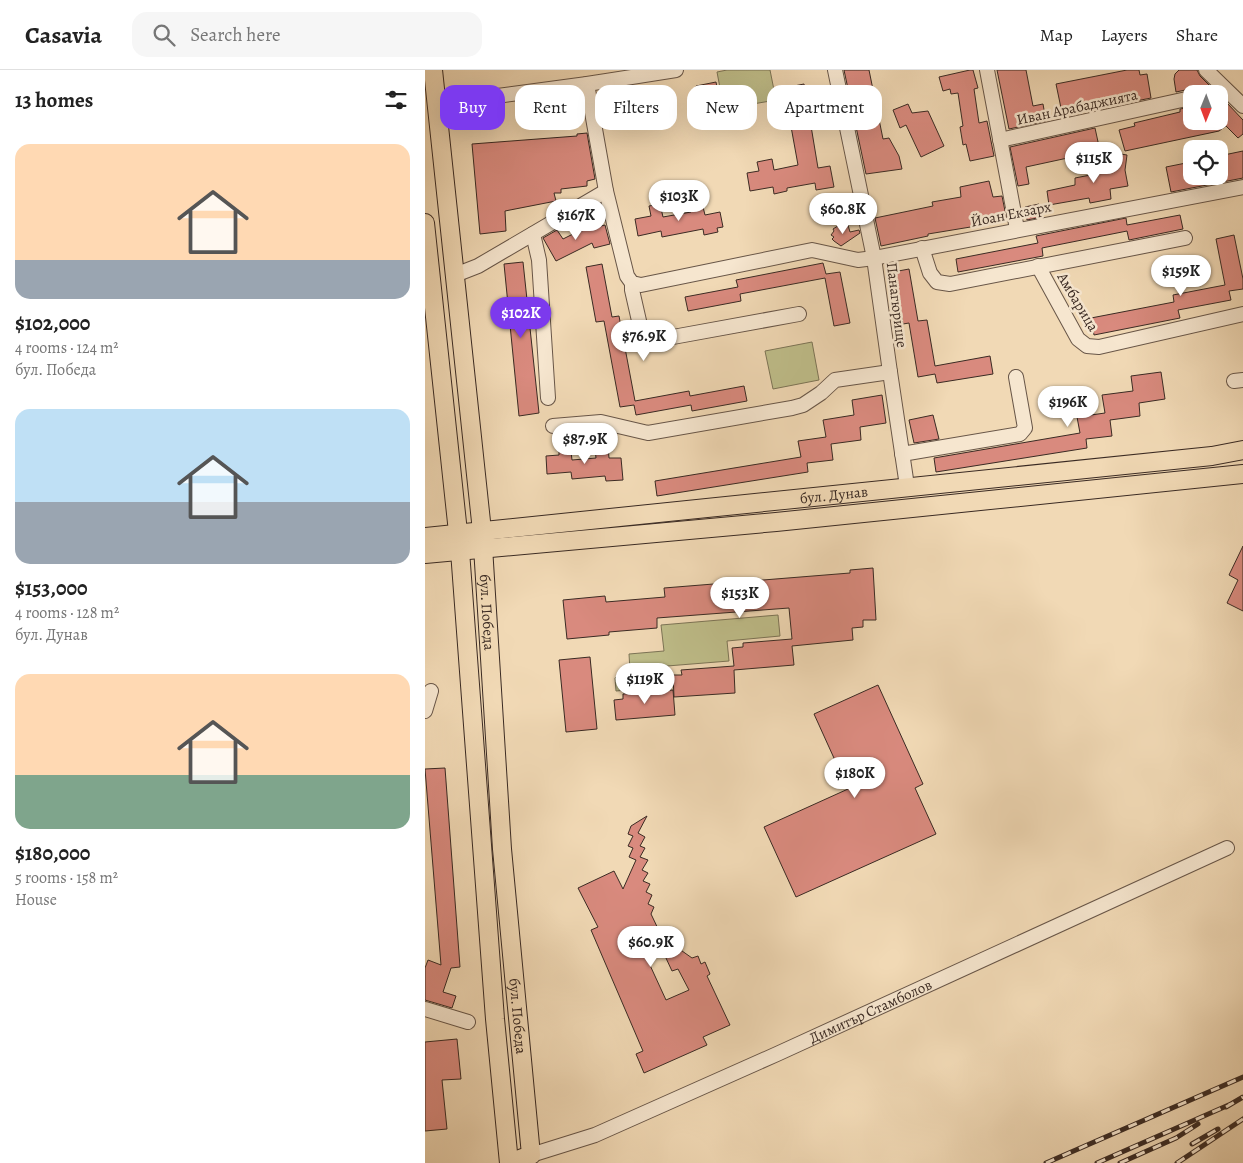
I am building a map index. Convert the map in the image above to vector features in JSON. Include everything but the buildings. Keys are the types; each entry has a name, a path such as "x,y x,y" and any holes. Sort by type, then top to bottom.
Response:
{"main road":[{"name":"бул. Победа","path":"433,70 482,540 501,850 531,1156"},
{"name":"бул. Победа","path":"425,223 459,542 495,1019 509,1163"},
{"name":"бул. Дунав","path":"482,540 907,486 1212,456 1243,450"},
{"name":"бул. Дунав","path":"425,537 459,542 776,522 1243,474"},
{"name":"бул. Дунав","path":"425,554 459,542"},
{"name":"Димитър Стамболов","path":"509,1163 531,1156"}],"street":[{"path":"437,104 676,70"},
{"name":"Панагюрище","path":"835,70 875,258 889,372 907,486"},
{"path":"987,70 1017,229"},
{"path":"1206,70 1222,85"},
{"path":"587,84 606,191 627,276 632,282 632,290 642,334 646,339 651,341 799,314"},
{"path":"1228,91 1243,106"},
{"name":"Иван Арабаджията","path":"1000,140 1183,100"},
{"name":"Йоан Екзарх","path":"632,282 641,285 811,250 823,251 847,259 875,258 1243,186"},
{"path":"455,275 478,266 606,191"},
{"path":"533,234 539,260 549,398"},
{"path":"922,248 930,273 937,282 950,284 1185,238"},
{"name":"Амбарица","path":"1038,266 1078,339 1087,346 1099,347 1243,314"},
{"path":"553,426 601,422 648,433 792,408 803,405 821,393 835,380 889,372"},
{"path":"903,454 1020,434 1025,428 1016,377"},
{"path":"425,711 431,691"},
{"name":"Димитър Стамболов","path":"531,1156 595,1135 1227,848"},
{"path":"425,1009 468,1022"}],"shaded area":[{"path":"727,70 770,70 773,85 767,85 767,102 757,103 757,85 719,85 717,72"},
{"path":"812,342 819,380 773,389 765,351"},
{"path":"778,615 780,636 727,641 729,661 667,666 668,686 616,691 615,678 621,672 630,671 629,654 664,651 661,625"}],"railway":[{"path":"1046,1163 1243,1077"},
{"path":"1226,1107 1243,1097"},
{"path":"1097,1163 1231,1104"},
{"path":"1177,1163 1243,1119"},
{"path":"1120,1163 1176,1138 1198,1124"},
{"path":"1192,1144 1218,1129"}]}
